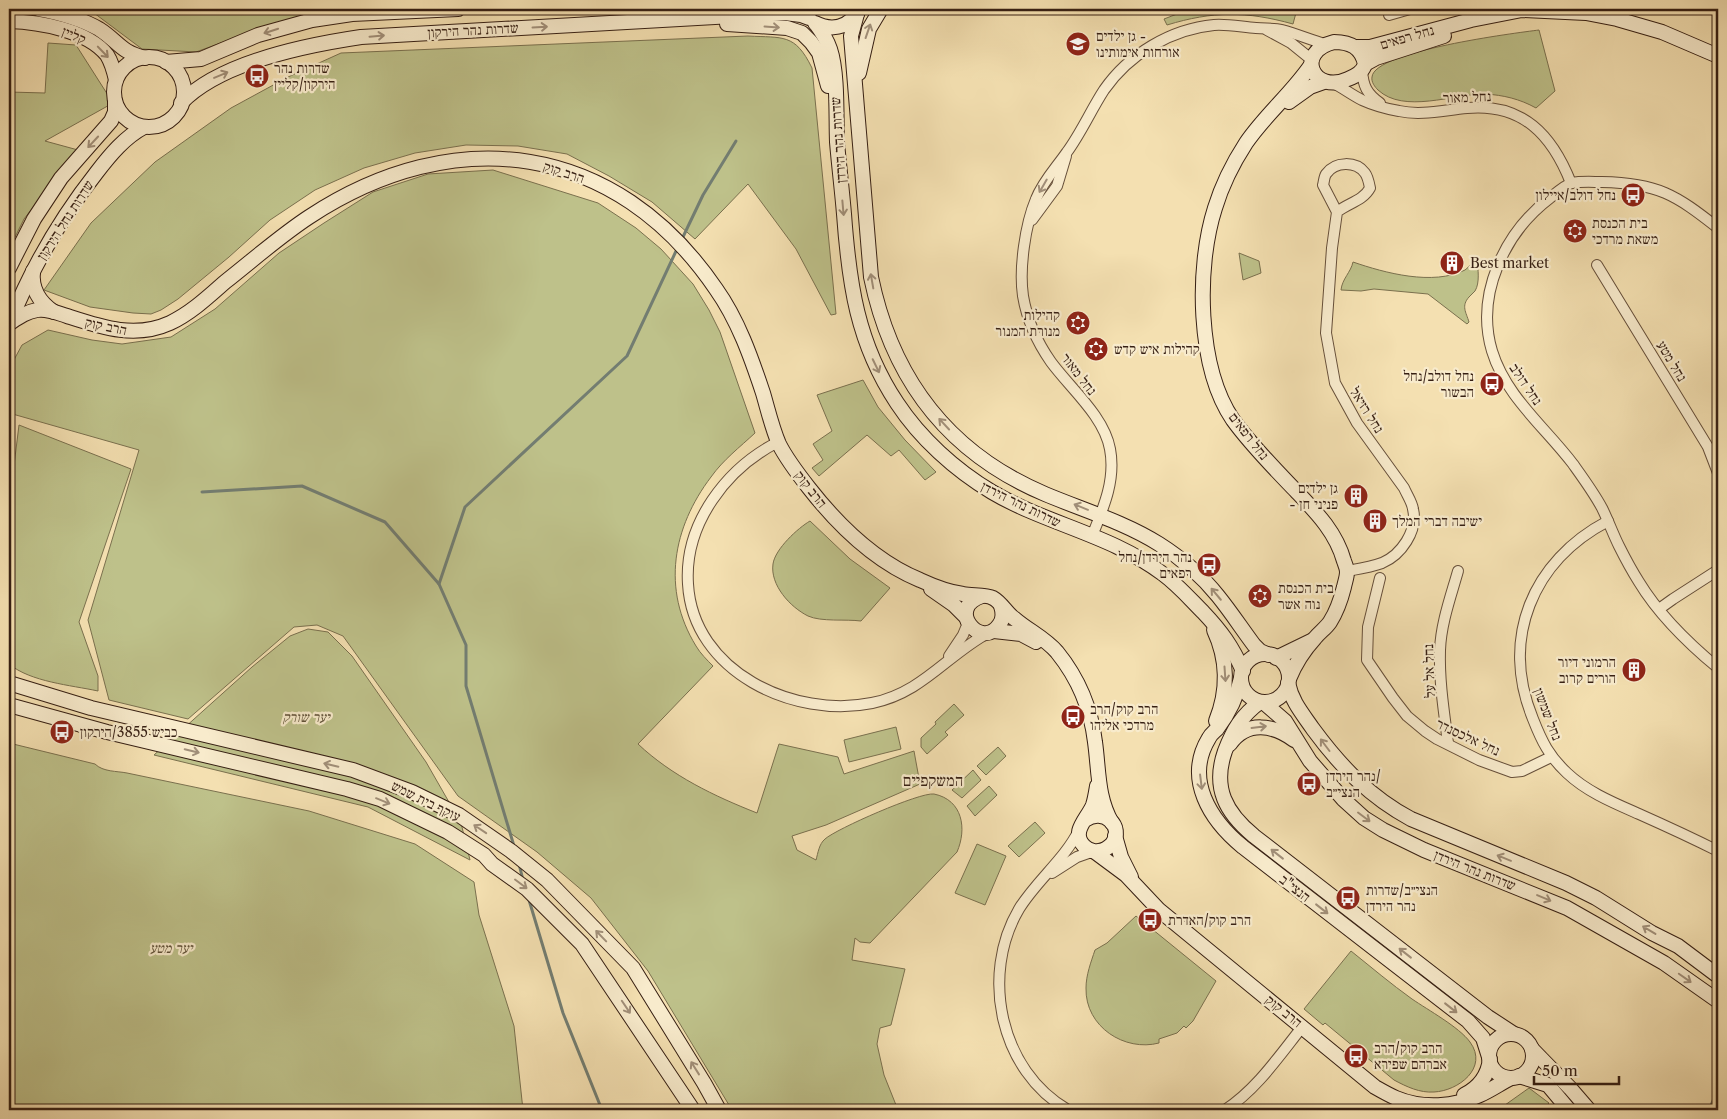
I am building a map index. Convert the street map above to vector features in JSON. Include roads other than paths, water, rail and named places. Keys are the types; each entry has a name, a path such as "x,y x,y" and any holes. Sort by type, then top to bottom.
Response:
{"main road":[{"name":"קליין","path":"39,9 80,20 99,29 126,51 145,58"},
{"name":"שדרות נהר הירקון","path":"166,62 201,60 258,35 312,20 352,14 458,9"},
{"path":"856,92 868,29 881,9"},
{"name":"נחל רפאים","path":"1357,47 1370,47 1471,20 1522,10 1545,10 1617,18 1662,32 1718,56"},
{"name":"שדרות נהר הירקון","path":"181,103 198,87 222,75 258,61 320,43 383,36 785,13 809,17 826,27 840,26 848,23 858,12"},
{"name":"שדרות נהר הירדן","path":"858,12 851,36 871,277 887,336 909,381 943,424 962,444 983,460 1022,483 1100,516 1157,543 1189,567 1218,596 1254,645 1260,651 1273,657"},
{"name":"שדרות נהר הירדן","path":"809,17 827,41 834,70 848,272 855,306 862,334 896,402 930,443 972,479 993,493 1037,514 1126,551 1162,572 1185,592 1216,624 1230,644 1242,674"},
{"name":"נחל רפאים","path":"1364,67 1376,58 1433,39 1473,28 1524,19 1585,21 1615,26 1658,39 1718,64"},
{"path":"672,20 787,28 802,33 811,42 822,62 836,117"},
{"name":"קליין","path":"9,22 45,25 83,37 107,55 113,67 116,80"},
{"path":"1343,42 1357,47 1362,53 1364,67 1345,81 1329,82 1315,74 1311,62 1314,53 1325,44 1343,42"},
{"path":"155,58 166,62 181,79 183,91 181,103 176,113 168,121 155,126 144,126 128,120 121,113 115,101 116,80 126,66 135,61 155,58"},
{"name":"נחל רפאים","path":"1311,62 1288,94 1260,124 1247,142 1226,180 1215,208 1205,250 1204,330 1210,366 1219,394 1233,419 1260,452 1322,518 1338,544 1347,571"},
{"name":"נחל רפאים","path":"1260,124 1299,94 1329,82"},
{"name":"שדרות נחל הירקון","path":"9,268 34,218 61,178 111,122 115,112 115,101"},
{"name":"שדרות נחל הירקון","path":"9,326 33,268 69,209 108,158 134,131 144,126"},
{"name":"הרב קוק","path":"9,326 22,315 42,310 112,330 139,331 161,327 197,306 271,244 310,216 348,194 386,177 425,165 462,159 500,158 536,162 572,172 616,193 641,208 661,224 694,258 718,291 732,316 756,374 778,442 797,472 833,517 882,558 920,580 954,605 967,620"},
{"name":"הרב קוק","path":"33,268 32,281 36,292 42,302 54,312"},
{"path":"1288,681 1285,665 1273,657 1262,655 1252,659 1242,674 1245,692 1254,699 1262,702 1271,701 1281,696 1288,681 1296,663 1314,639 1330,623 1336,612 1347,571"},
{"name":"הרב קוק","path":"920,580 960,594 982,596"},
{"path":"982,596 993,598 1001,606 1003,611 1002,622 991,632 976,631 967,620 968,606 972,601 982,596"},
{"name":"הרב קוק","path":"1001,606 1015,620 1052,646 1066,664 1081,689 1090,713 1096,742 1098,780 1104,805 1125,864 1137,887"},
{"path":"1203,612 1219,643 1226,679 1223,700 1210,736"},
{"name":"הרב קוק","path":"991,632 1011,632 1029,638 1066,664"},
{"path":"1273,657 1314,639"},
{"name":"הנצי\"ב","path":"1242,674 1233,704 1210,736 1203,750 1200,785 1211,813 1220,825 1243,847 1468,1021 1483,1038 1490,1058"},
{"name":"שדרות נהר הירדן","path":"1288,681 1293,701 1327,748 1359,783 1392,809 1420,823 1581,890 1678,946 1718,976"},
{"name":"עוקף בית שמש","path":"9,683 92,708 353,770 412,792 459,815 511,851 547,880 633,968 719,1110"},
{"name":"שדרות נהר הירדן","path":"1262,702 1285,721 1297,742 1319,772 1343,800 1364,818 1383,830 1424,850 1567,908 1664,963 1718,1001"},
{"name":"הנצי\"ב","path":"1262,702 1243,716 1234,728 1222,759 1220,784 1228,808 1244,828 1488,1017 1514,1034"},
{"name":"עוקף בית שמש","path":"9,705 107,732 347,789 388,803 448,832 484,855 492,864 528,889 582,944 693,1110"},
{"path":"1225,751 1238,735 1252,728 1262,726 1277,729 1297,742"},
{"name":"הרב קוק","path":"1082,825 1093,804 1098,780"},
{"path":"1098,815 1106,817 1114,830 1112,844 1107,848 1094,851 1082,843 1080,838 1082,825 1090,817 1098,815"},
{"name":"הרב קוק","path":"1094,851 1114,865 1159,910 1303,1026 1375,1087 1395,1098 1413,1104 1428,1106 1446,1104 1468,1100 1515,1077"},
{"path":"1569,1110 1548,1085 1498,1072 1493,1068 1490,1058 1491,1048 1496,1039 1505,1034 1514,1034 1525,1038 1532,1049 1589,1110"},
{"path":"1515,1077 1530,1066 1533,1056 1532,1049"},
{"name":"הרב קוק","path":"1446,1104 1476,1087 1485,1076 1490,1058"}],"street":[{"path":"1388,15 1410,9"},
{"path":"1422,9 1437,9"},
{"name":"נחל מאור","path":"1092,536 1108,492 1111,478 1110,448 1103,429 1046,355 1028,316 1023,296 1022,270 1029,225 1057,186 1067,152 1105,90 1126,64 1145,50 1165,38 1189,29 1215,25 1283,30 1325,44"},
{"name":"נחל מאור","path":"1264,29 1291,43 1311,62"},
{"path":"1364,67 1364,87 1387,108"},
{"name":"נחל מאור","path":"1329,82 1360,99 1404,112 1429,112 1486,107 1512,112 1527,120 1550,141 1571,183"},
{"path":"1340,164 1357,166 1369,179 1370,188 1362,198 1337,212 1323,185 1326,174 1340,164"},
{"path":"1571,183 1618,182 1646,185 1680,199 1718,228"},
{"name":"נחל דולב","path":"1571,183 1538,207 1514,234 1502,256 1489,299 1488,326 1492,350 1501,374 1508,385 1529,414 1572,462 1601,507 1619,546 1640,584 1660,610 1701,654 1718,668"},
{"name":"נחל רזיאל","path":"1337,212 1332,248 1326,333 1335,383 1357,423 1404,488 1414,515 1409,535 1400,550 1380,564 1347,571"},
{"name":"נחל מטע","path":"1597,265 1708,446 1718,472"},
{"path":"778,442 759,451 723,485 708,506 696,530 689,559 688,584 693,611 710,644 730,665 756,686 789,699 830,706 858,705 887,699 914,687 972,643 991,632"},
{"name":"נחל שמשון","path":"1608,521 1582,537 1565,552 1550,568 1532,600 1524,625 1519,655 1523,690 1538,732 1551,757 1568,774 1594,793 1718,851"},
{"path":"1660,610 1673,599 1718,570"},
{"name":"נחל אל על","path":"1448,743 1441,688 1440,649 1445,616 1458,571"},
{"name":"נחל אלכסנדר","path":"1380,578 1368,627 1367,660 1408,716 1425,732 1479,760 1512,772 1522,771 1551,757"},
{"path":"940,668 954,649 967,620"},
{"path":"1068,1110 1041,1090 1020,1062 1006,1033 1000,997 1006,937 1019,909 1064,853 1082,825"},
{"path":"1044,877 1077,857 1094,851"},
{"path":"1225,1110 1253,1088 1303,1026"}],"waterway":[{"path":"682,239 703,195 736,141"},
{"path":"439,584 465,507 627,356 677,249"},
{"path":"202,492 302,486 385,522 439,584 466,645 466,686 514,846"},
{"path":"519,864 523,880"},
{"path":"529,900 563,1013 602,1110"},
{"path":"1709,1110 1718,1089"}],"place":[{"name":"גן ילדים - אורחות אימותינו","path":"1078,44"},
{"name":"שדרות נהר הירקון/קליין","path":"257,76"},
{"name":"נחל דולב/איילון","path":"1633,195"},
{"name":"בית הכנסת משאת מרדכי","path":"1575,231"},
{"name":"Best market","path":"1452,263"},
{"name":"קהילות מנורת המנור","path":"1078,323"},
{"name":"קהילות איש קדש","path":"1096,349"},
{"name":"נחל דולב/נחל הבשור","path":"1492,384"},
{"name":"גן ילדים - פניני חן","path":"1356,496"},
{"name":"ישיבה דברי המלך","path":"1375,521"},
{"name":"נהר הירדן/נחל רפאים","path":"1209,565"},
{"name":"בית הכנסת נוה אשר","path":"1260,596"},
{"name":"הרמוני דיור הורים קרוב","path":"1634,670"},
{"name":"הרב קוק/הרב מרדכי אליהו","path":"1073,717"},
{"name":"כביש 3855/הירקון","path":"62,732"},
{"name":"נהר הירדן/ הנצי״ב","path":"1309,784"},
{"name":"הנצי״ב/שדרות נהר הירדן","path":"1348,898"},
{"name":"הרב קוק/האדרת","path":"1150,920"},
{"name":"הרב קוק/הרב אברהם שפירא","path":"1356,1056"}],"district":[{"name":"המשקפיים","path":"933,780"}],"park label":[{"name":"יער שורק","path":"306,717"},
{"name":"יער מטע","path":"171,948"}]}
